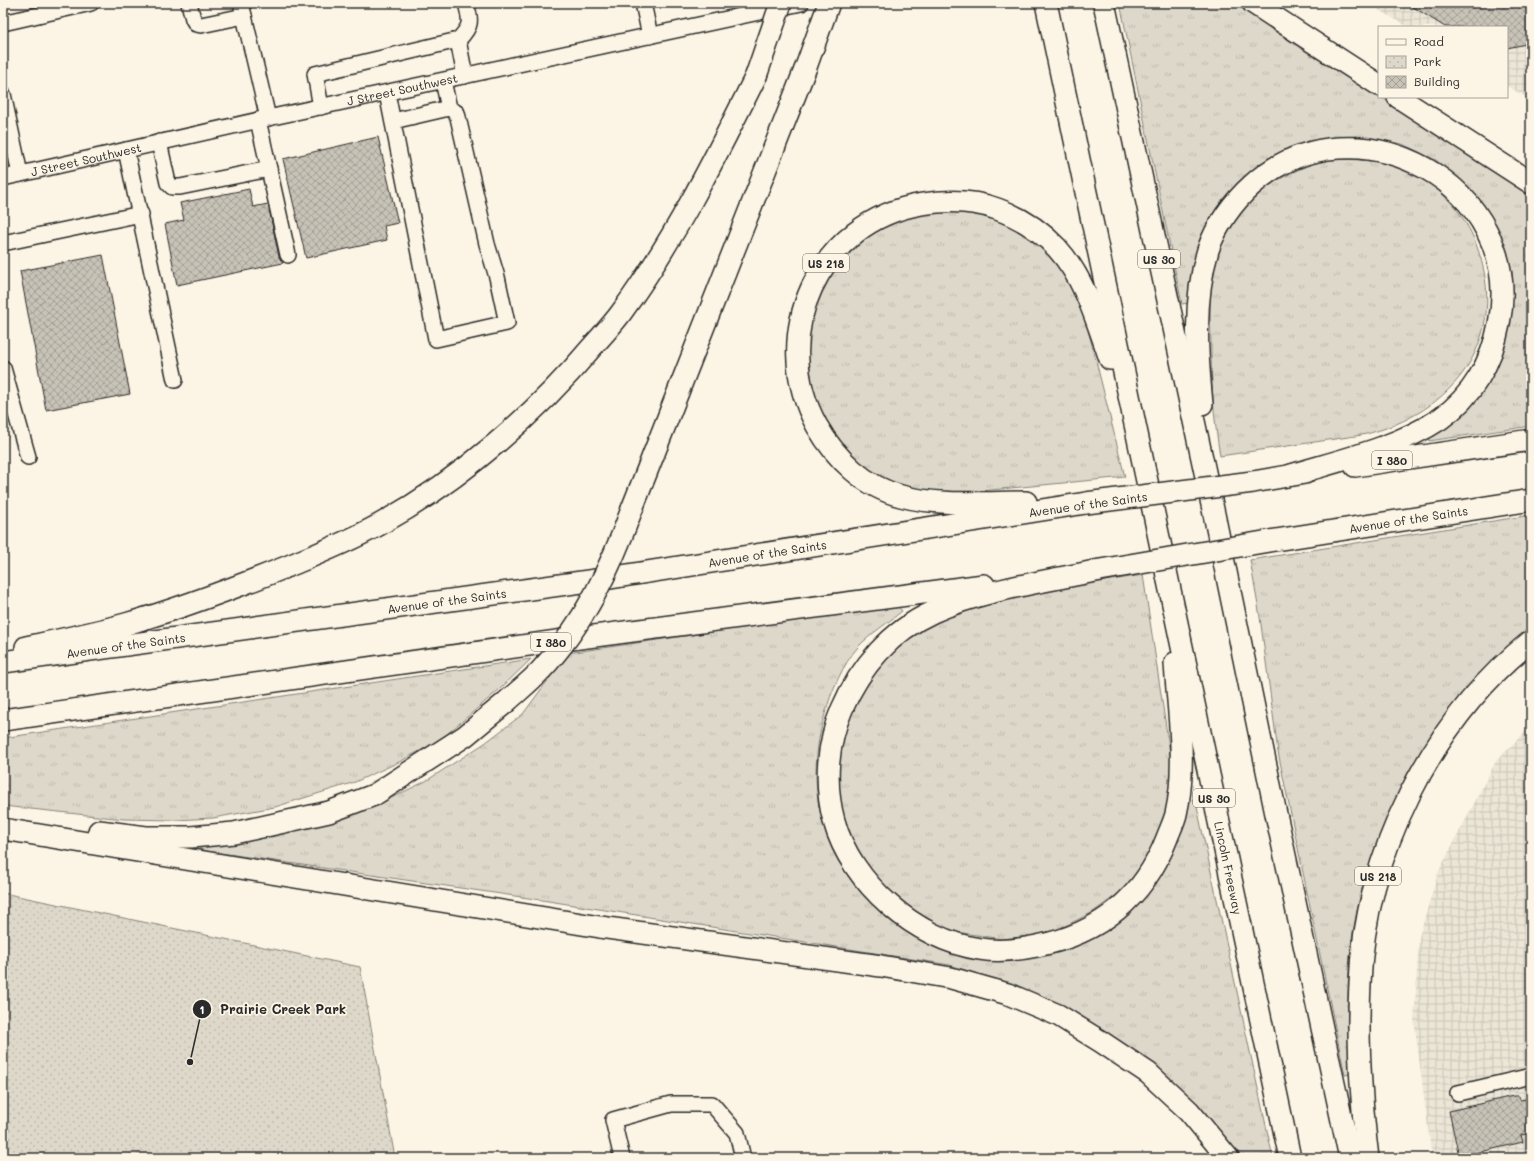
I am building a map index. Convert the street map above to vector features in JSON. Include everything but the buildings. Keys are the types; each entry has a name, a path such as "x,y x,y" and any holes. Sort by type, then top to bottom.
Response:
{"highway":[{"path":"3,653 125,624 230,590 318,554 384,522 434,490 483,454 532,413 574,368 620,315 665,247 704,179 756,76 781,3"},
{"path":"3,820 146,837 191,837 234,833 329,812 374,794 465,736 505,703 542,669 567,637 591,601 616,553 806,67 829,3"},
{"name":"US 30","path":"1046,3 1138,437"},
{"name":"US 30","path":"1104,3 1350,1158"},
{"path":"1253,3 1378,84"},
{"path":"1400,98 1531,183"},
{"path":"1214,514 1201,390 1197,329 1200,287 1208,249 1222,221 1238,197 1263,174 1289,160 1317,151 1352,147 1380,150 1410,159 1437,174 1459,192 1477,216 1492,243 1501,274 1503,306 1496,343 1482,374 1463,399 1440,418 1404,439 1291,475"},
{"name":"US 218","path":"1086,503 948,502 902,497 879,488 858,475 837,456 824,438 812,416 802,389 798,368 797,342 800,317 808,293 819,273 834,252 849,237 871,222 891,212 913,205 938,201 962,201 982,204 1006,212 1027,223 1044,234 1076,272 1089,299 1138,437"},
{"name":"Lincoln Freeway","path":"1138,437 1290,1158"},
{"name":"Avenue of the Saints","path":"3,662 603,579 1086,503 1253,482 1291,475 1531,440"},
{"name":"Avenue of the Saints","path":"3,720 572,639 1100,570 1269,541 1531,500"},
{"path":"1100,570 972,598 932,613 894,636 872,657 852,686 837,720 829,753 829,789 834,822 848,855 865,880 890,906 916,925 946,939 979,949 1007,950 1050,944 1076,935 1106,920 1130,900 1151,873 1164,846 1176,814 1181,770 1171,592"},
{"name":"US 218","path":"1368,1158 1364,1115 1360,982 1366,930 1376,885 1386,851 1406,801 1430,758 1456,719 1486,684 1531,641"},
{"path":"3,829 600,927 881,966 951,978 1008,994 1058,1015 1100,1041 1148,1073 1189,1111 1228,1158"}],"street":[{"path":"3,23 91,3"},
{"path":"189,3 193,19 196,24 201,25 243,9 263,119 269,169 288,254"},
{"path":"322,107 315,74 458,40 468,29 470,20 466,3"},
{"path":"643,3 650,36"},
{"name":"J Street Southwest","path":"3,178 263,119 801,3"},
{"path":"458,40 465,76"},
{"path":"387,93 436,339 507,322 498,277 487,244 457,114 449,108 443,80"},
{"path":"3,94 20,174"},
{"path":"393,121 449,108"},
{"path":"159,142 168,183 172,187 180,187 269,169"},
{"path":"126,150 141,214 175,380"},
{"path":"3,243 141,214"},
{"path":"3,368 28,457"},
{"path":"1458,1093 1531,1076"},
{"path":"622,1158 613,1120 670,1104 712,1104 737,1133 743,1158"}],"shaded area":[{"path":"1367,3 1531,3 1531,100 1508,87 1508,26 1406,26"},
{"path":"1531,726 1531,1158 1432,1158 1414,1020 1419,937 1438,873 1496,761"}],"green space":[{"path":"1120,3 1237,3 1378,95 1378,98 1382,98 1531,195 1531,426 1429,441 1429,436 1505,336 1510,311 1510,280 1499,239 1483,205 1462,183 1436,160 1402,144 1357,136 1328,138 1294,147 1261,164 1239,182 1217,209 1200,240 1191,273 1189,303 1182,304"},
{"path":"1330,159 1368,161 1386,164 1405,170 1428,182 1457,210 1471,232 1476,244 1485,278 1486,311 1480,340 1467,367 1448,390 1424,410 1395,425 1362,435 1220,456 1212,388 1210,304 1215,265 1223,242 1234,222 1248,204 1265,189 1285,176 1306,166"},
{"path":"943,208 992,218 1014,228 1036,241 1050,254 1062,270 1072,288 1087,327 1125,477 949,494 909,489 873,473 846,451 820,417 804,361 812,302 848,248 890,222"},
{"path":"1531,515 1531,629 1482,674 1438,724 1397,796 1377,842 1369,866 1356,915 1350,956 1348,1006 1351,1074 1345,1075 1278,752 1260,617 1250,560"},
{"path":"1143,575 1171,760 1168,805 1158,835 1139,870 1122,891 1093,912 1059,929 1027,937 1002,939 950,931 926,921 874,879 847,832 838,802 837,764 854,693 893,645 959,609 1042,591"},
{"path":"897,605 902,611 863,642 847,662 834,688 825,714 818,748 816,782 821,815 831,845 846,874 867,899 893,922 928,942 1046,952 1066,950 1089,940 1117,922 1133,909 1147,894 1169,861 1184,823 1189,802 1195,798 1273,1158 1240,1158 1195,1104 1021,989 950,965 542,900 200,850 200,846 271,837 343,818 373,807 426,781 485,743 523,714 568,653"},
{"path":"531,659 500,689 440,740 399,762 355,782 275,807 213,818 175,820 124,819 3,806 3,738"},
{"path":"3,893 360,967 395,1158 3,1158"}],"place":[{"name":"Prairie Creek Park","path":"190,1062"}]}
